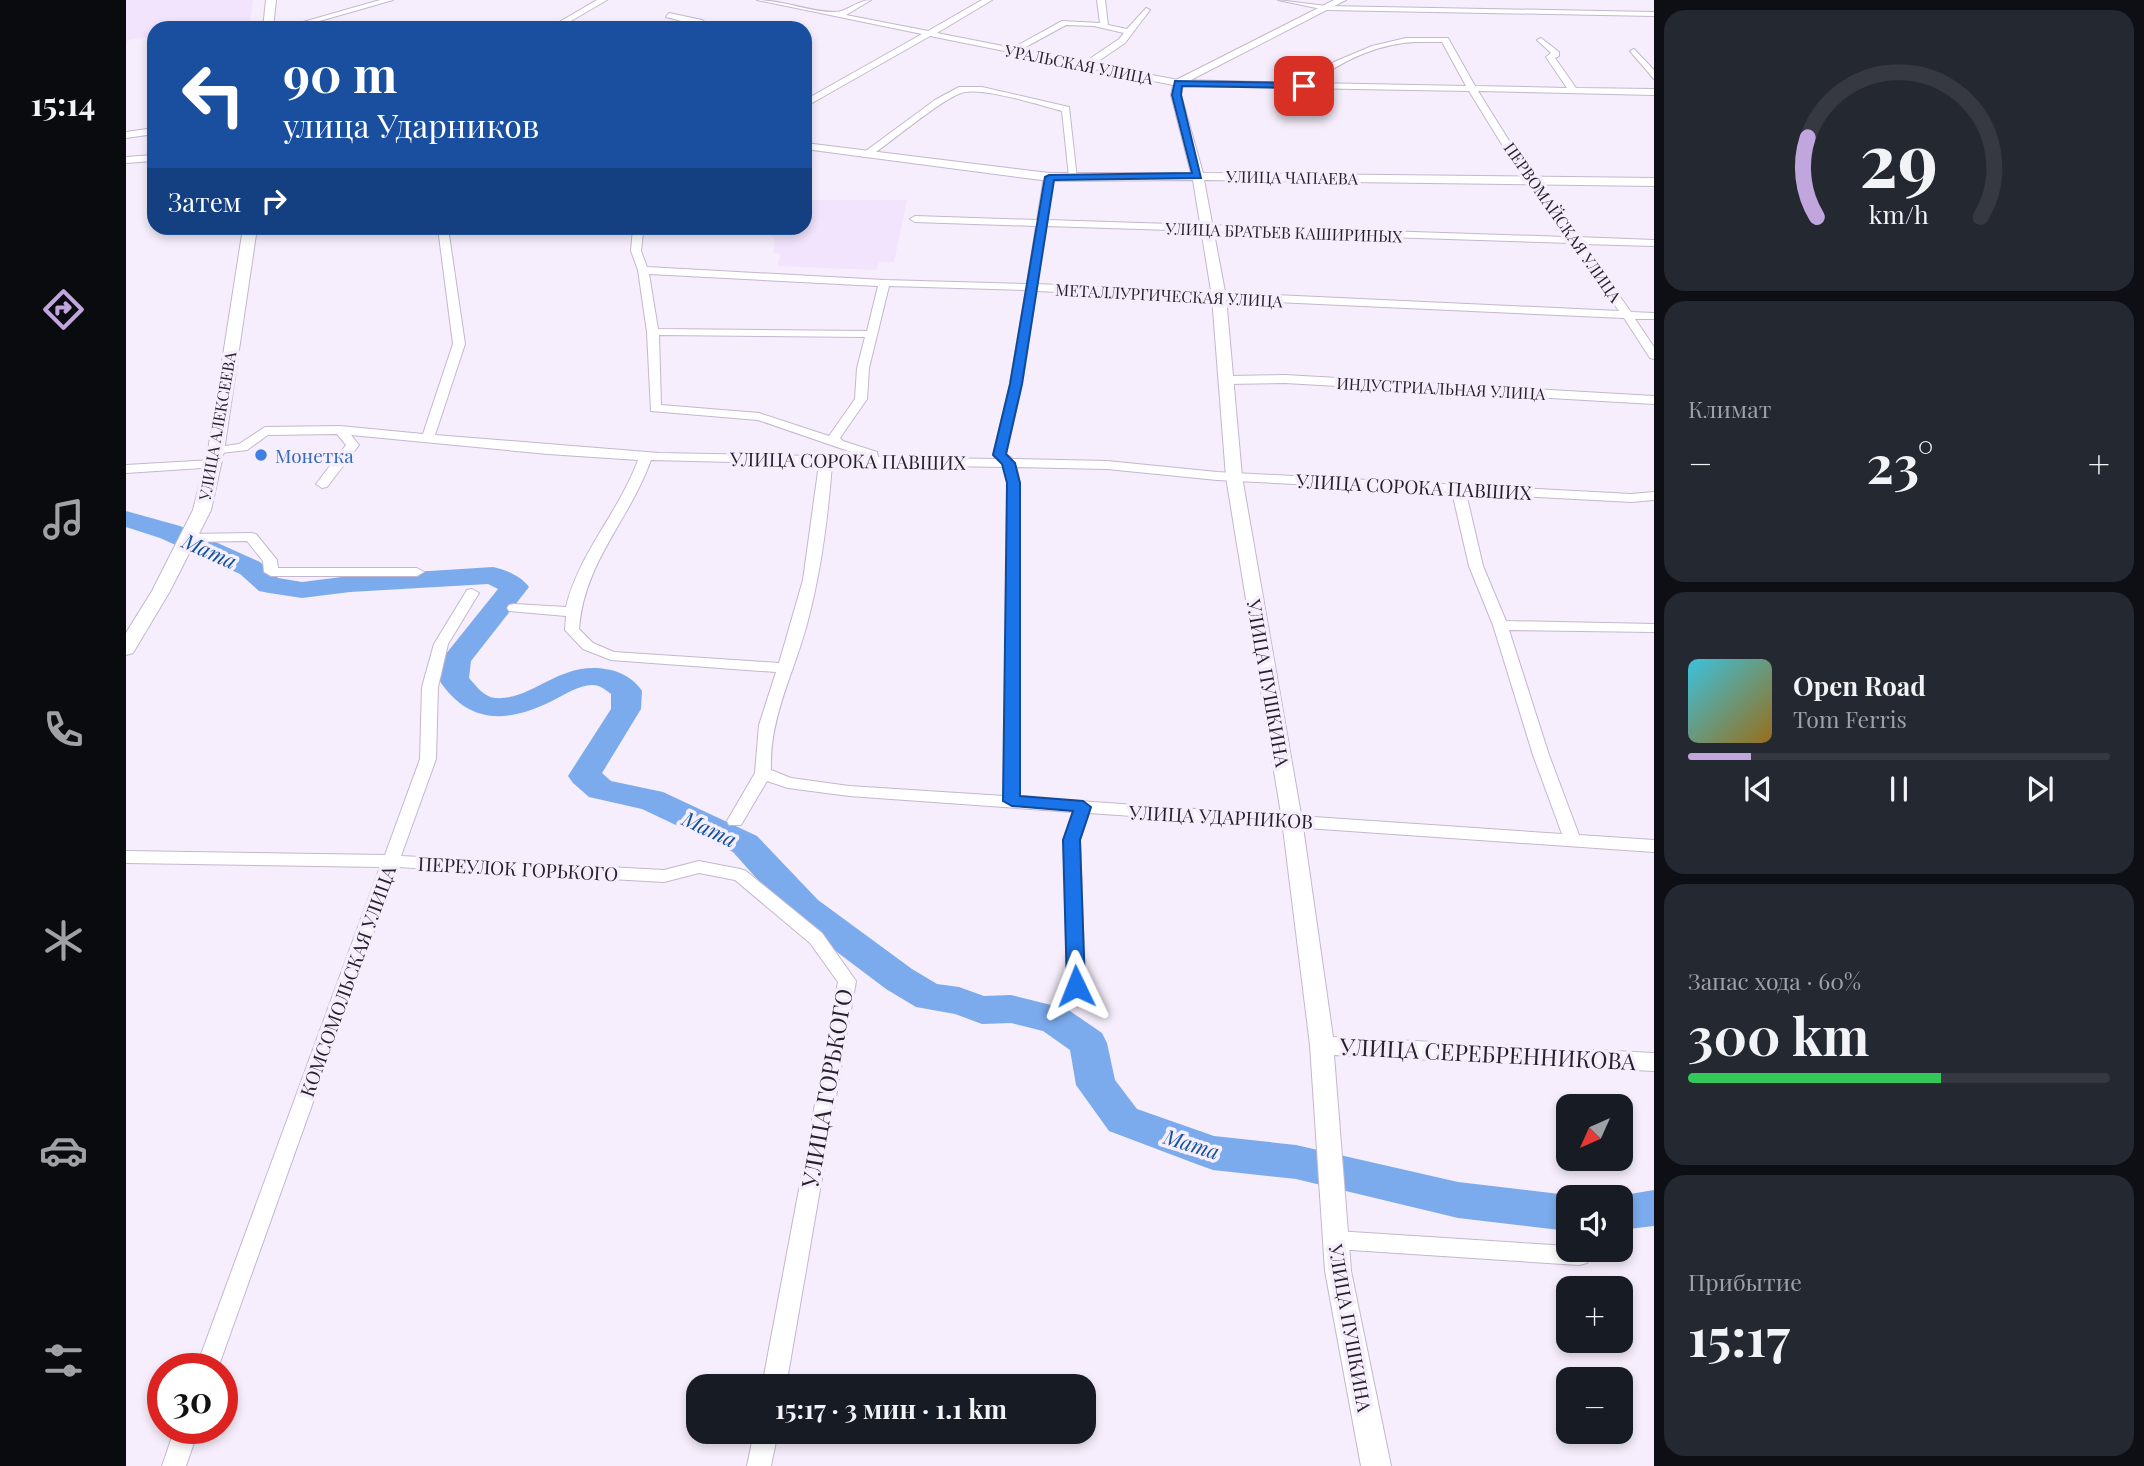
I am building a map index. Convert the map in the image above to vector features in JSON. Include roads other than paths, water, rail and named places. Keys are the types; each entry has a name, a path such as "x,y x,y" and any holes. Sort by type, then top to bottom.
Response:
{"main road":[{"path":"269,21 271,0"},
{"name":"УЛИЦА АЛЕКСЕЕВА","path":"126,649 202,510 214,458 249,235"}],"street":[{"path":"312,21 389,0"},
{"path":"566,21 603,0"},
{"name":"УРАЛЬСКАЯ УЛИЦА","path":"761,0 1178,83 1654,92"},
{"path":"837,16 867,0"},
{"path":"812,100 988,0"},
{"path":"1101,0 1104,26"},
{"path":"1282,0 1326,8 1654,14"},
{"path":"1178,83 1341,0"},
{"path":"1086,65 1130,32 1146,10"},
{"path":"668,15 695,21"},
{"path":"1013,51 1060,24 1083,23 1130,32"},
{"name":"ПЕРВОМАЙСКАЯ УЛИЦА","path":"1304,86 1320,72 1372,50 1417,39 1445,40 1471,89 1530,180 1629,315 1654,356"},
{"path":"1541,40 1556,54 1550,57 1573,90"},
{"path":"1634,51 1654,75"},
{"name":"УЛИЦА ПУШКИНА","path":"1178,83 1176,95 1198,176 1219,297 1234,477 1292,820 1322,1045 1338,1270 1376,1466"},
{"path":"866,155 938,102 962,89 982,90 1066,108 1074,177"},
{"path":"126,135 147,132"},
{"name":"УЛИЦА ЧАПАЕВА","path":"812,147 1049,177 1198,176 1654,182"},
{"path":"126,160 147,158"},
{"path":"1012,801 1014,483 1009,463 999,455 1016,384 1044,225 1049,177"},
{"name":"УЛИЦА БРАТЬЕВ КАШИРИНЫХ","path":"915,219 1654,243"},
{"path":"428,438 460,344 444,235"},
{"path":"637,235 636,251 643,270 653,332 655,408 756,417 814,433 840,446 893,461"},
{"name":"МЕТАЛЛУРГИЧЕСКАЯ УЛИЦА","path":"643,270 884,284 1121,290 1219,297 1654,316"},
{"path":"840,446 834,438 861,399 863,368 884,284"},
{"path":"653,332 873,334"},
{"name":"ИНДУСТРИАЛЬНАЯ УЛИЦА","path":"1228,380 1286,379 1654,400"},
{"name":"УЛИЦА СОРОКА ПАВШИХ","path":"126,469 214,458 243,447 265,430 340,430 548,450 646,456 1107,465 1234,477 1631,498 1654,496"},
{"path":"322,484 353,445 340,430"},
{"path":"646,456 627,498 605,532 571,612 572,630 588,646 611,656 783,668"},
{"path":"735,821 763,773 761,751 769,708 791,651 808,586 826,460"},
{"path":"1458,489 1476,566 1500,625 1541,755 1573,841"},
{"path":"187,540 251,537 270,560 271,572 416,572"},
{"name":"КОМСОМОЛЬСКАЯ УЛИЦА","path":"212,1353 428,759 430,687 441,644 472,593"},
{"path":"514,608 571,612"},
{"path":"1500,625 1654,628"},
{"name":"УЛИЦА УДАРНИКОВ","path":"763,773 788,783 849,791 1654,846"},
{"path":"1076,986 1072,840 1083,807"},
{"name":"ПЕРЕУЛОК ГОРЬКОГО","path":"126,857 391,861 664,876 699,867"},
{"name":"УЛИЦА ГОРЬКОГО","path":"699,867 740,875 816,938 846,981 776,1374"},
{"name":"УЛИЦА СЕРЕБРЕННИКОВА","path":"1322,1045 1654,1062"},
{"path":"1336,1240 1556,1254"},
{"path":"174,1466 182,1444"},
{"path":"759,1466 764,1444"}],"waterway":[{"name":"Мата","path":"126,519 170,532 250,568 269,585 302,590 350,584 493,575 515,587 456,660 454,680 471,699 495,708 513,706 578,678 594,676 614,682 627,691 626,709 584,776 601,789 651,800 745,844 805,909 899,979 929,997 959,1001 982,1010 1011,1009 1054,1019 1088,1043 1096,1085 1123,1120 1213,1153 1296,1162 1458,1200 1556,1212"},
{"name":"Мата","path":"1633,1210 1654,1208"}],"place":[{"name":"Монетка","path":"261,455"}]}
